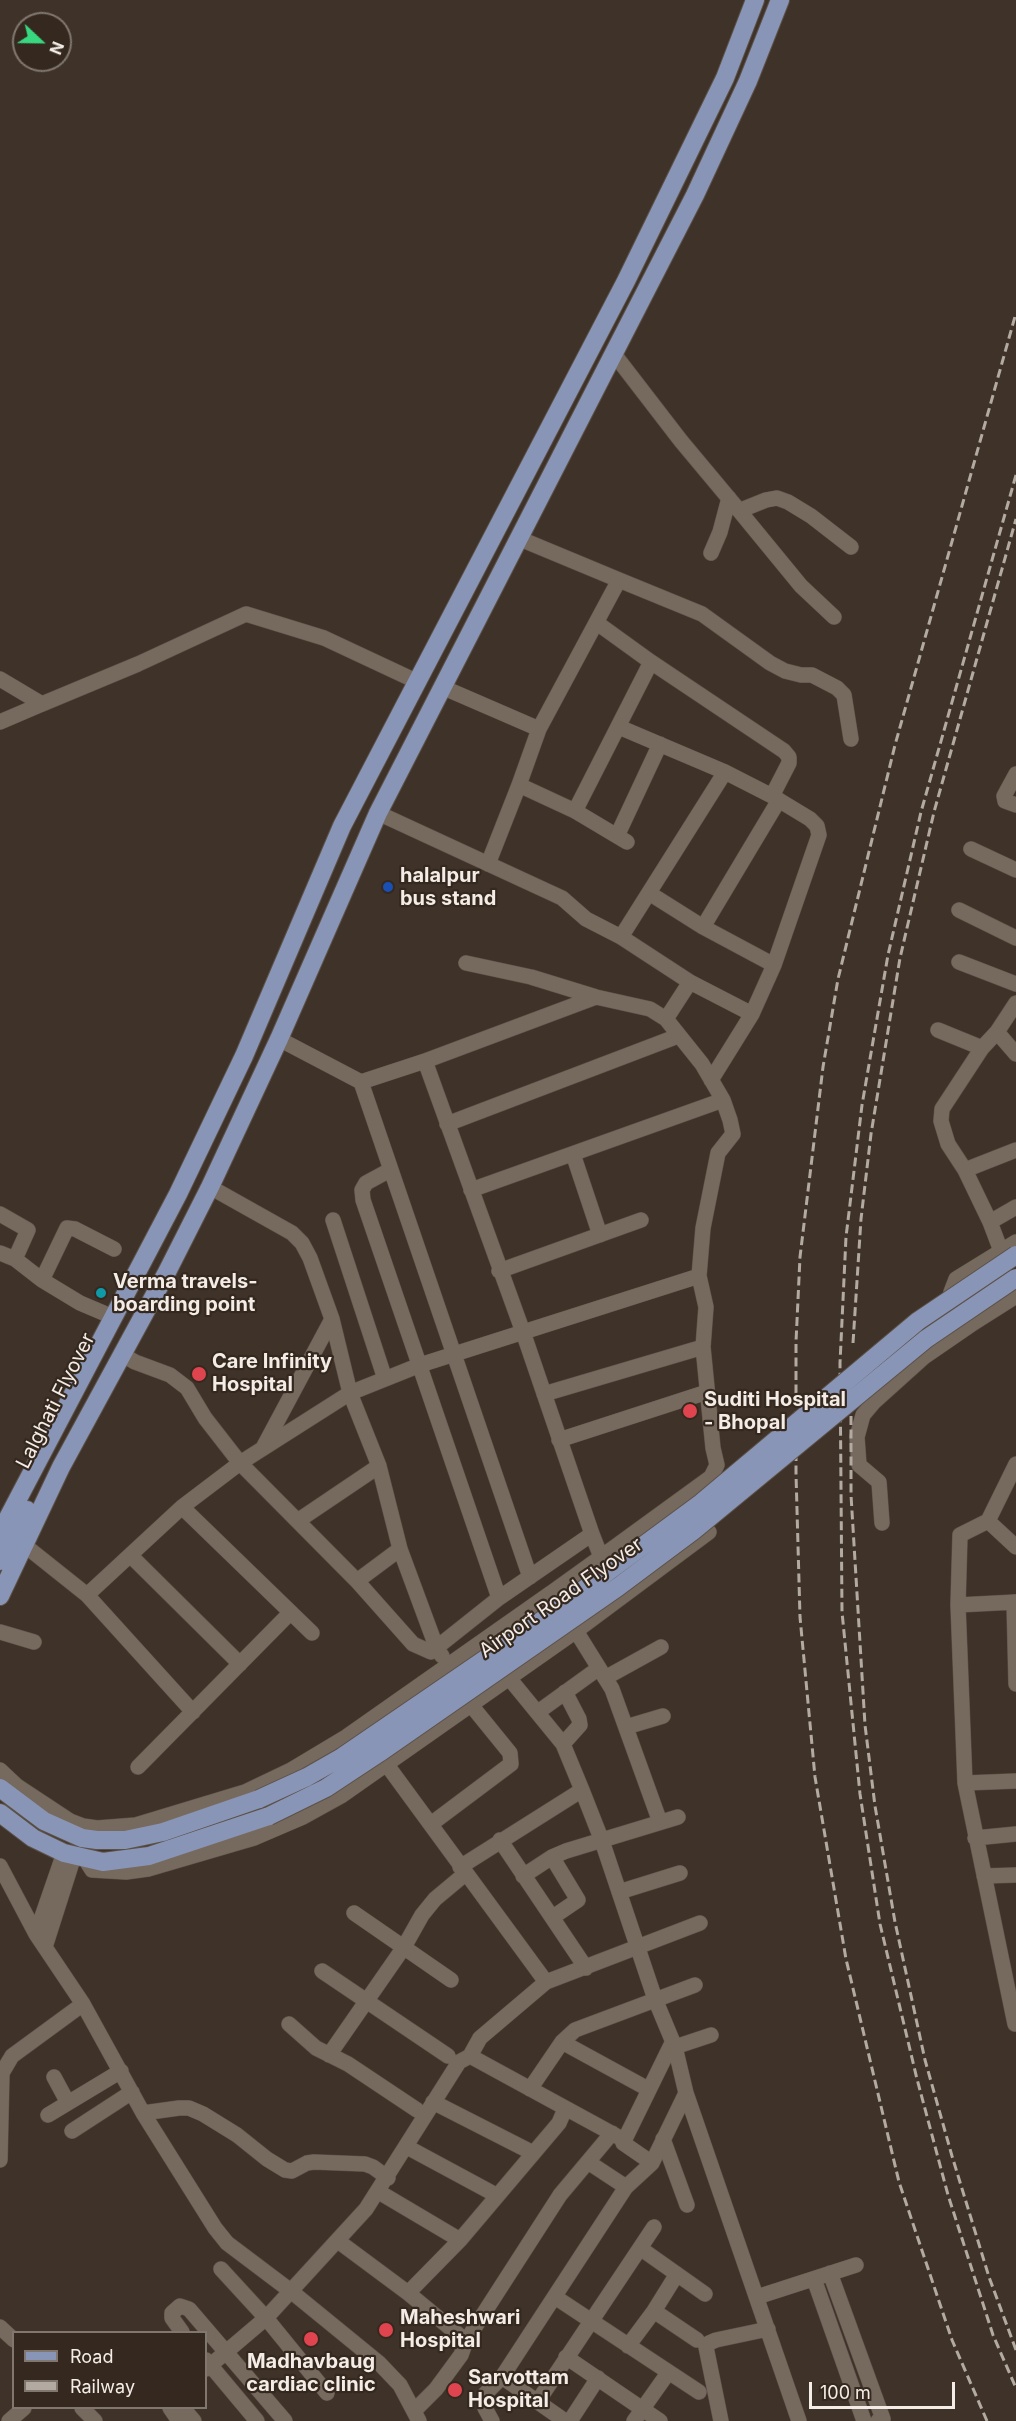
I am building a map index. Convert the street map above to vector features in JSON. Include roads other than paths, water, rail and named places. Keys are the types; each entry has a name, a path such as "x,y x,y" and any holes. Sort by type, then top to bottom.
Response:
{"main road":[{"path":"0,1533 178,1194 244,1056 342,826 653,226 725,78 755,0"},
{"path":"0,1596 61,1467 123,1355 210,1187 279,1039 378,813 725,133 760,54 780,0"},
{"name":"Lalghati Flyover","path":"0,1561 175,1213 178,1194"},
{"name":"Airport Road Flyover","path":"0,1788 22,1807 44,1821 82,1838 125,1840 146,1836 307,1777 342,1757 550,1614 701,1503 925,1316 1008,1253"},
{"name":"Airport Road Flyover","path":"74,1856 121,1861 149,1856 269,1816 326,1788 372,1759 618,1587 693,1531 926,1339 1016,1278"},
{"path":"0,1813 33,1838 74,1856"}],"street":[{"path":"614,354 681,441 801,586 834,617"},
{"path":"733,503 741,510 777,498 788,502 811,516 851,547"},
{"path":"711,553 733,503"},
{"path":"518,538 702,614 770,663 785,671 812,675 837,688 844,695 852,739"},
{"path":"488,864 539,729 619,580"},
{"path":"0,722 138,664 246,614 324,638 418,682"},
{"path":"597,623 784,751 789,757 789,763 776,798 703,927"},
{"path":"575,811 651,662"},
{"path":"0,679 42,704"},
{"path":"442,687 539,729"},
{"path":"619,727 725,772 776,798 810,819 817,826 819,835 774,965 752,1014 711,1080"},
{"path":"519,785 575,811 622,839 660,744"},
{"path":"621,937 725,772"},
{"path":"1016,774 1004,796 1005,801 1016,805"},
{"path":"378,813 562,898 586,918 621,937 690,982 752,1014"},
{"path":"971,849 1016,870"},
{"path":"649,893 703,927 774,965"},
{"path":"959,910 1016,938"},
{"path":"959,962 1016,984"},
{"path":"0,1770 17,1786 50,1810 76,1824 97,1828 136,1825 251,1798 317,1756 551,1593 711,1476 717,1465 713,1448 703,1347 706,1307 699,1276 703,1228 718,1154 733,1134 723,1100 702,1064 666,1019 650,1009 596,997 531,977 466,963"},
{"path":"666,1019 690,982"},
{"path":"361,1082 425,1062 596,997"},
{"path":"1008,1253 965,1170 948,1144 941,1120 942,1109 982,1048 997,1032 1016,1003"},
{"path":"938,1030 982,1048"},
{"path":"997,1032 1016,1054"},
{"path":"447,1124 678,1036"},
{"path":"279,1039 361,1082 431,1293 456,1354 530,1577"},
{"path":"425,1062 523,1332 601,1557"},
{"path":"471,1190 723,1100"},
{"path":"965,1170 1016,1150"},
{"path":"573,1154 600,1235"},
{"path":"390,1170 366,1183 362,1190 363,1200 499,1598"},
{"path":"210,1187 292,1233 302,1243 310,1258 332,1319 350,1393 379,1466 400,1549 437,1649 448,1665"},
{"path":"990,1222 1016,1207"},
{"path":"0,1214 28,1230 15,1259"},
{"path":"333,1220 385,1379"},
{"path":"499,1271 641,1220"},
{"path":"42,1280 67,1228 75,1229 114,1249"},
{"path":"972,1324 963,1321 951,1292 952,1284 1008,1253 1016,1242"},
{"path":"0,1253 15,1259 42,1280 80,1303 113,1317"},
{"path":"87,1595 182,1507 262,1448 350,1393 420,1365 699,1276"},
{"path":"882,1523 879,1482 859,1465 857,1437 863,1414 924,1358 1016,1296"},
{"path":"262,1448 332,1319"},
{"path":"544,1394 703,1347"},
{"path":"123,1355 181,1382 240,1463 357,1581 412,1644 431,1652 499,1598 592,1534"},
{"path":"559,1440 707,1392"},
{"path":"1015,2024 1010,1970 984,1876 964,1783 957,1605 960,1535 988,1521 1016,1464"},
{"path":"299,1520 379,1466"},
{"path":"182,1507 312,1633"},
{"path":"988,1521 1016,1547"},
{"path":"40,1941 74,1856 92,1870 126,1872 194,1857 254,1838 303,1817 341,1796 387,1765 576,1631 709,1532"},
{"path":"23,1544 87,1595 193,1712"},
{"path":"357,1581 400,1549"},
{"path":"131,1556 240,1664"},
{"path":"551,1593 612,1689 660,1822"},
{"path":"957,1605 1015,1602 1016,1684"},
{"path":"138,1767 290,1613"},
{"path":"0,1632 34,1642"},
{"path":"538,1712 565,1692 661,1647"},
{"path":"509,1678 563,1744 602,1841 799,2421"},
{"path":"563,1744 580,1725 565,1692"},
{"path":"431,1824 511,1764 510,1753 471,1705"},
{"path":"626,1727 663,1716"},
{"path":"387,1765 546,1982"},
{"path":"964,1783 1016,1781"},
{"path":"329,2055 404,1947 422,1915 462,1870 500,1840 582,1790"},
{"path":"523,1876 552,1857 678,1817"},
{"path":"975,1838 1016,1834"},
{"path":"500,1840 586,1968"},
{"path":"552,1857 578,1900 553,1917"},
{"path":"0,1866 40,1941 83,2004 143,2113 215,2228 227,2243 292,2292 379,2363 400,2385 417,2416 461,2355 466,2341 560,2194 588,2162 618,2137 673,2045 711,2035"},
{"path":"619,1892 680,1873"},
{"path":"984,1876 1016,1875"},
{"path":"354,1913 451,1980"},
{"path":"257,2421 207,2364 266,2318 338,2241 379,2192 459,2062 470,2056 480,2038 546,1982 700,1923"},
{"path":"322,1971 448,2056"},
{"path":"530,2089 562,2042 575,2030 695,1984"},
{"path":"0,2160 1,2073 12,2056 83,2004"},
{"path":"290,2024 316,2048 348,2064 417,2110"},
{"path":"562,2042 648,2088"},
{"path":"470,2056 618,2137 652,2163"},
{"path":"48,2115 121,2072"},
{"path":"54,2077 68,2103"},
{"path":"72,2131 132,2092"},
{"path":"492,2421 485,2408 484,2394 502,2377 626,2187 652,2163 686,2093"},
{"path":"433,2102 533,2153"},
{"path":"143,2113 189,2108 237,2134 267,2159 285,2170 292,2170 314,2162 365,2164 387,2178"},
{"path":"408,2293 460,2240 559,2122 565,2109"},
{"path":"663,2139 687,2205"},
{"path":"407,2147 496,2195"},
{"path":"588,2162 626,2187"},
{"path":"379,2192 460,2240"},
{"path":"538,2401 654,2227"},
{"path":"338,2241 408,2293 466,2341"},
{"path":"640,2248 705,2294"},
{"path":"757,2297 856,2265"},
{"path":"221,2269 266,2318 327,2393"},
{"path":"830,2273 883,2419 878,2421"},
{"path":"628,2346 654,2311 677,2274"},
{"path":"814,2279 864,2421"},
{"path":"555,2297 699,2392"},
{"path":"181,2331 172,2318 172,2313 180,2306 189,2308 280,2419"},
{"path":"654,2311 697,2340"},
{"path":"0,2327 12,2338"},
{"path":"721,2421 706,2347 709,2343 768,2329"},
{"path":"566,2358 598,2378 638,2415 660,2421"},
{"path":"638,2415 668,2373"},
{"path":"502,2377 565,2421"},
{"path":"570,2421 598,2378"},
{"path":"9,2421 23,2409"},
{"path":"83,2409 95,2421"},
{"path":"184,2409 194,2421"}],"railway":[{"path":"987,2421 952,2340 899,2182 846,1959 815,1777 800,1617 796,1474 796,1342 800,1257 823,1067 838,979 895,745 1016,313"},
{"path":"1016,475 921,812 888,955 862,1105 846,1237 840,1363 842,1612 860,1794 880,1924 917,2079 948,2195 993,2335 1016,2388"},
{"path":"853,1343 861,1219 871,1134 900,958 934,812 1016,519"},
{"path":"851,1416 851,1495 865,1725 875,1806 895,1922 925,2060 952,2156 989,2277 1016,2350"}],"place":[{"name":"halalpur bus stand","path":"388,887"},
{"name":"Verma travels- boarding point","path":"101,1293"},
{"name":"Care Infinity Hospital","path":"199,1374"},
{"name":"Suditi Hospital - Bhopal","path":"690,1411"},
{"name":"Maheshwari Hospital","path":"386,2330"},
{"name":"Madhavbaug cardiac clinic","path":"311,2339"},
{"name":"Sarvottam Hospital","path":"455,2390"}]}
